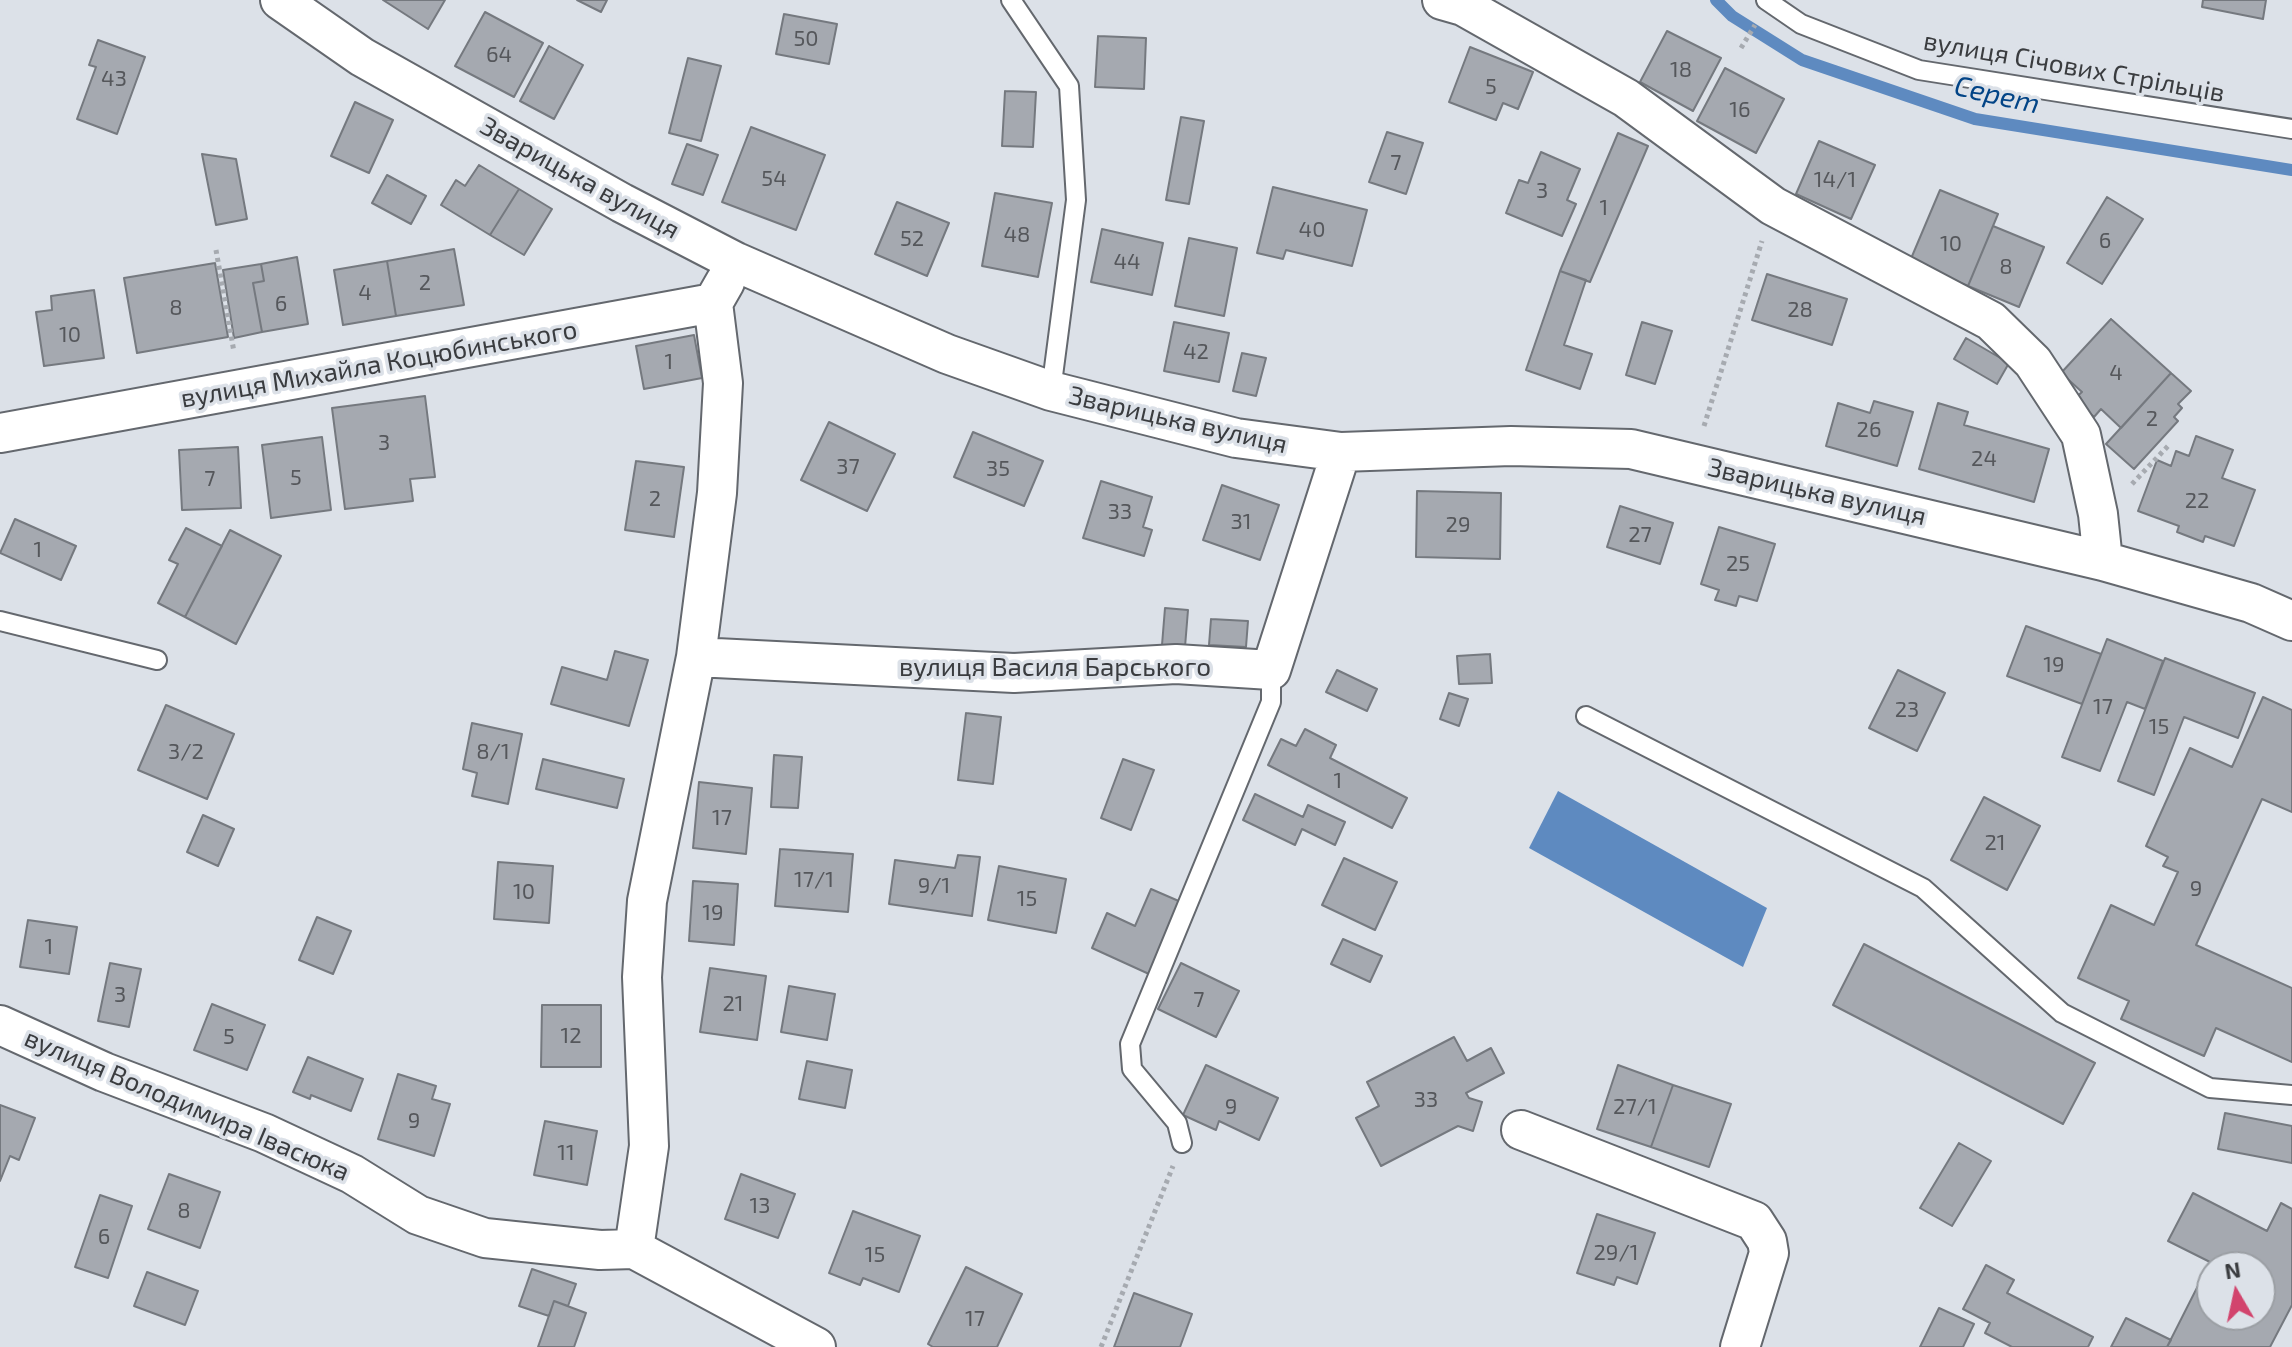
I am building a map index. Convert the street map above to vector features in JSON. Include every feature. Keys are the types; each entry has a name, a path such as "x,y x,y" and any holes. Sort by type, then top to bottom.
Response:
{"street":[{"name":"Зварицька вулиця","path":"280,0 362,57 622,203 736,262 947,354 1051,391 1236,438 1341,452 1583,446 1631,449 2103,561 2251,603 2292,621"},
{"path":"1442,0 1463,6 1626,98 1773,206 1991,321 2033,362 2081,435 2098,514 2103,561"},
{"path":"634,1249 649,1146 642,977 647,901 696,657 717,493 723,383 713,303 736,262"},
{"name":"вулиця Михайла Коцюбинського","path":"0,433 713,303"},
{"path":"1271,670 1341,452"},
{"name":"вулиця Василя Барського","path":"696,657 1014,673 1176,664 1271,670"},
{"name":"вулиця Володимира Івасюка","path":"0,1025 104,1072 279,1140 352,1174 418,1215 485,1238 600,1250 634,1249 816,1347"},
{"path":"1521,1130 1754,1221 1767,1241 1769,1253 1740,1347"}],"lane":[{"path":"1011,0 1069,86 1076,200 1051,391"},
{"name":"вулиця Січових Стрільців","path":"1766,0 1801,24 1919,70 2292,129"},
{"path":"0,621 157,660"},
{"path":"1182,1143 1177,1123 1132,1069 1130,1044 1271,702 1271,670"},
{"path":"1586,716 1923,888 2062,1013 2210,1088 2292,1095"}],"path":[{"path":"1692,462 1773,206"},
{"path":"216,250 240,389"},
{"path":"2098,514 2140,477 2169,445"},
{"path":"1101,1347 1182,1143"}],"water":[{"path":"1558,791 1767,908 1743,967 1529,848"}],"building":[{"path":"383,0 445,0 428,29"},
{"path":"577,0 607,0 601,12"},
{"path":"2203,0 2266,0 2263,19 2202,7"},
{"path":"485,12 543,43 514,97 455,66"},
{"path":"784,14 837,24 829,64 776,54"},
{"path":"1667,31 1721,58 1693,111 1640,82"},
{"path":"1098,36 1146,38 1144,89 1095,87"},
{"path":"98,40 145,57 117,134 77,119 96,67 89,65"},
{"path":"549,46 583,65 554,119 520,101"},
{"path":"1470,47 1533,72 1518,109 1503,103 1496,120 1449,102"},
{"path":"688,58 721,66 701,141 669,133"},
{"path":"1725,68 1784,99 1756,153 1697,121"},
{"path":"1005,91 1036,92 1033,147 1002,146"},
{"path":"355,102 393,120 369,173 331,156"},
{"path":"1181,117 1204,121 1189,204 1166,200"},
{"path":"751,127 825,155 796,230 722,202"},
{"path":"1387,132 1423,143 1406,194 1369,182"},
{"path":"1618,133 1648,146 1590,282 1560,271"},
{"path":"1819,141 1875,165 1851,219 1796,194"},
{"path":"687,144 718,155 703,195 672,184"},
{"path":"1541,152 1580,169 1567,200 1576,204 1562,236 1506,213 1519,180 1528,183"},
{"path":"202,154 236,159 247,219 216,225"},
{"path":"479,165 519,189 490,235 441,205 456,180 465,186"},
{"path":"387,175 426,196 411,224 372,203"},
{"path":"1273,187 1367,210 1352,266 1286,250 1283,259 1257,253"},
{"path":"519,189 552,209 524,255 490,235"},
{"path":"1940,190 1998,214 1968,286 1910,261"},
{"path":"995,193 1052,203 1038,277 982,266"},
{"path":"2107,197 2143,219 2102,284 2067,263"},
{"path":"897,202 949,223 927,276 875,254"},
{"path":"1993,226 2044,247 2019,307 1968,286"},
{"path":"1102,229 1163,243 1152,295 1091,282"},
{"path":"1189,238 1237,248 1224,316 1175,306"},
{"path":"454,249 464,305 396,316 387,261"},
{"path":"297,257 308,324 262,332 253,283 264,281 261,264"},
{"path":"387,261 396,316 343,325 334,270"},
{"path":"215,263 228,337 137,353 124,278"},
{"path":"261,264 264,281 253,283 262,332 234,338 223,270"},
{"path":"1560,271 1586,280 1564,345 1592,354 1580,389 1526,370"},
{"path":"1767,274 1847,299 1832,345 1752,320"},
{"path":"94,290 104,358 44,366 36,312 52,310 51,296"},
{"path":"2111,319 2171,373 2121,428 2101,409 2094,417 2074,399 2082,392 2061,373"},
{"path":"1174,322 1229,333 1219,382 1164,371"},
{"path":"1642,322 1672,331 1655,384 1626,375"},
{"path":"694,335 702,378 644,389 636,346"},
{"path":"1966,338 2009,363 1997,384 1954,359"},
{"path":"1242,353 1266,358 1256,396 1233,391"},
{"path":"2171,373 2191,391 2178,404 2182,408 2174,417 2178,421 2134,469 2106,444"},
{"path":"425,396 435,477 410,479 413,501 345,509 332,408"},
{"path":"1874,401 1913,412 1897,466 1826,446 1838,403 1870,413"},
{"path":"1938,403 1968,412 1964,425 2049,449 2034,502 1919,469"},
{"path":"829,422 895,454 867,511 801,480"},
{"path":"973,432 1043,461 1024,506 954,477"},
{"path":"2196,436 2233,450 2222,478 2255,490 2234,546 2205,536 2203,542 2177,532 2179,526 2138,511 2157,460 2171,466 2176,451 2189,456"},
{"path":"322,437 331,510 271,518 262,445"},
{"path":"238,447 241,508 182,510 179,450"},
{"path":"636,461 684,467 674,537 625,530"},
{"path":"1101,481 1152,497 1143,527 1152,530 1144,556 1083,538"},
{"path":"1222,485 1279,505 1260,560 1203,540"},
{"path":"1417,491 1501,493 1500,559 1416,557"},
{"path":"1620,506 1673,523 1660,564 1607,547"},
{"path":"15,519 76,546 61,580 0,553"},
{"path":"1719,527 1775,544 1757,601 1739,596 1736,606 1715,600 1719,590 1701,584"},
{"path":"186,528 222,546 185,617 158,603 178,564 169,560"},
{"path":"230,530 281,556 236,644 185,617"},
{"path":"1165,608 1188,610 1185,647 1162,645"},
{"path":"1211,619 1248,621 1246,647 1209,645"},
{"path":"2026,626 2101,654 2082,704 2007,676"},
{"path":"2107,639 2163,661 2145,709 2127,702 2100,771 2062,757"},
{"path":"615,651 648,660 629,726 551,704 562,667 607,680"},
{"path":"1490,654 1492,683 1459,684 1457,656"},
{"path":"2165,658 2255,693 2238,738 2184,717 2154,795 2118,781"},
{"path":"1337,670 1377,689 1367,711 1326,692"},
{"path":"1898,670 1945,693 1917,751 1869,728"},
{"path":"1449,693 1468,699 1459,726 1440,719"},
{"path":"2263,697 2292,710 2292,812 2262,799 2196,945 2292,988 2292,1062 2216,1028 2204,1056 2121,1019 2129,1001 2078,978 2111,905 2154,925 2178,872 2163,866 2168,857 2146,846 2190,748 2232,767"},
{"path":"166,705 234,734 207,799 138,770"},
{"path":"966,713 1001,717 993,784 958,780"},
{"path":"472,723 522,734 508,804 472,796 477,773 463,769"},
{"path":"1305,729 1336,745 1330,758 1407,798 1392,828 1268,765 1281,739 1296,746"},
{"path":"774,755 802,757 798,808 771,807"},
{"path":"543,759 624,779 617,808 536,789"},
{"path":"1123,759 1154,770 1131,830 1101,818"},
{"path":"699,782 752,788 746,854 693,848"},
{"path":"1255,794 1303,817 1308,805 1345,822 1335,845 1302,829 1295,845 1243,820"},
{"path":"1984,797 2040,826 2007,890 1951,860"},
{"path":"203,815 234,829 218,866 187,852"},
{"path":"780,849 853,854 848,912 775,906"},
{"path":"958,855 980,857 972,916 889,904 895,860 955,868"},
{"path":"1344,858 1397,882 1375,930 1322,905"},
{"path":"498,862 553,866 549,923 494,919"},
{"path":"999,866 1066,879 1056,933 988,920"},
{"path":"693,881 738,884 734,945 689,941"},
{"path":"1151,889 1181,902 1149,974 1092,948 1107,913 1135,926"},
{"path":"317,917 351,931 333,974 299,960"},
{"path":"28,920 77,927 69,974 20,967"},
{"path":"1343,939 1382,956 1370,982 1331,964"},
{"path":"1864,944 2095,1063 2063,1124 1833,1005"},
{"path":"110,963 141,969 129,1027 98,1021"},
{"path":"1181,963 1239,991 1216,1037 1158,1009"},
{"path":"710,968 766,976 757,1040 700,1032"},
{"path":"789,986 835,994 827,1040 781,1032"},
{"path":"212,1004 265,1025 247,1070 194,1050"},
{"path":"542,1005 601,1005 601,1067 541,1067"},
{"path":"1454,1037 1467,1061 1491,1048 1504,1073 1466,1093 1469,1098 1482,1102 1473,1131 1458,1126 1381,1166 1356,1118 1379,1106 1367,1082"},
{"path":"308,1057 363,1079 351,1111 311,1095 310,1099 293,1092"},
{"path":"807,1061 852,1070 845,1108 799,1099"},
{"path":"1206,1065 1278,1098 1259,1140 1219,1121 1216,1130 1183,1115"},
{"path":"1618,1065 1673,1085 1651,1147 1597,1129"},
{"path":"398,1074 436,1086 432,1099 450,1104 434,1156 378,1139"},
{"path":"1673,1085 1731,1104 1709,1167 1651,1147"},
{"path":"0,1105 35,1118 19,1160 10,1156 0,1181"},
{"path":"2225,1113 2292,1126 2292,1163 2218,1149"},
{"path":"545,1121 597,1131 587,1185 534,1175"},
{"path":"1959,1143 1991,1161 1952,1226 1920,1208"},
{"path":"169,1174 220,1192 200,1248 148,1229"},
{"path":"741,1174 795,1194 778,1238 725,1219"},
{"path":"2193,1193 2267,1231 2281,1203 2292,1209 2292,1305 2270,1347 2167,1347 2196,1290 2196,1331 2276,1331 2276,1251 2196,1251 2196,1255 2168,1241"},
{"path":"100,1195 132,1206 108,1278 75,1267"},
{"path":"853,1211 920,1236 899,1292 863,1278 860,1285 829,1273"},
{"path":"1597,1214 1655,1233 1637,1284 1617,1277 1614,1285 1577,1273"},
{"path":"1986,1265 2014,1280 2007,1293 2093,1337 2088,1347 2012,1347 1985,1333 1990,1323 1963,1309"},
{"path":"966,1267 1022,1294 997,1347 933,1347 928,1344"},
{"path":"532,1269 576,1284 568,1306 554,1301 549,1316 519,1306"},
{"path":"147,1272 198,1291 185,1325 134,1306"},
{"path":"1134,1293 1192,1314 1180,1347 1114,1347"},
{"path":"554,1301 586,1313 574,1347 538,1347"},
{"path":"1939,1308 1974,1324 1963,1347 1920,1347"},
{"path":"2126,1318 2171,1340 2167,1347 2111,1347"}],"waterway":[{"name":"Серет","path":"1716,0 1732,16 1802,60 1975,119 2292,170"}]}
